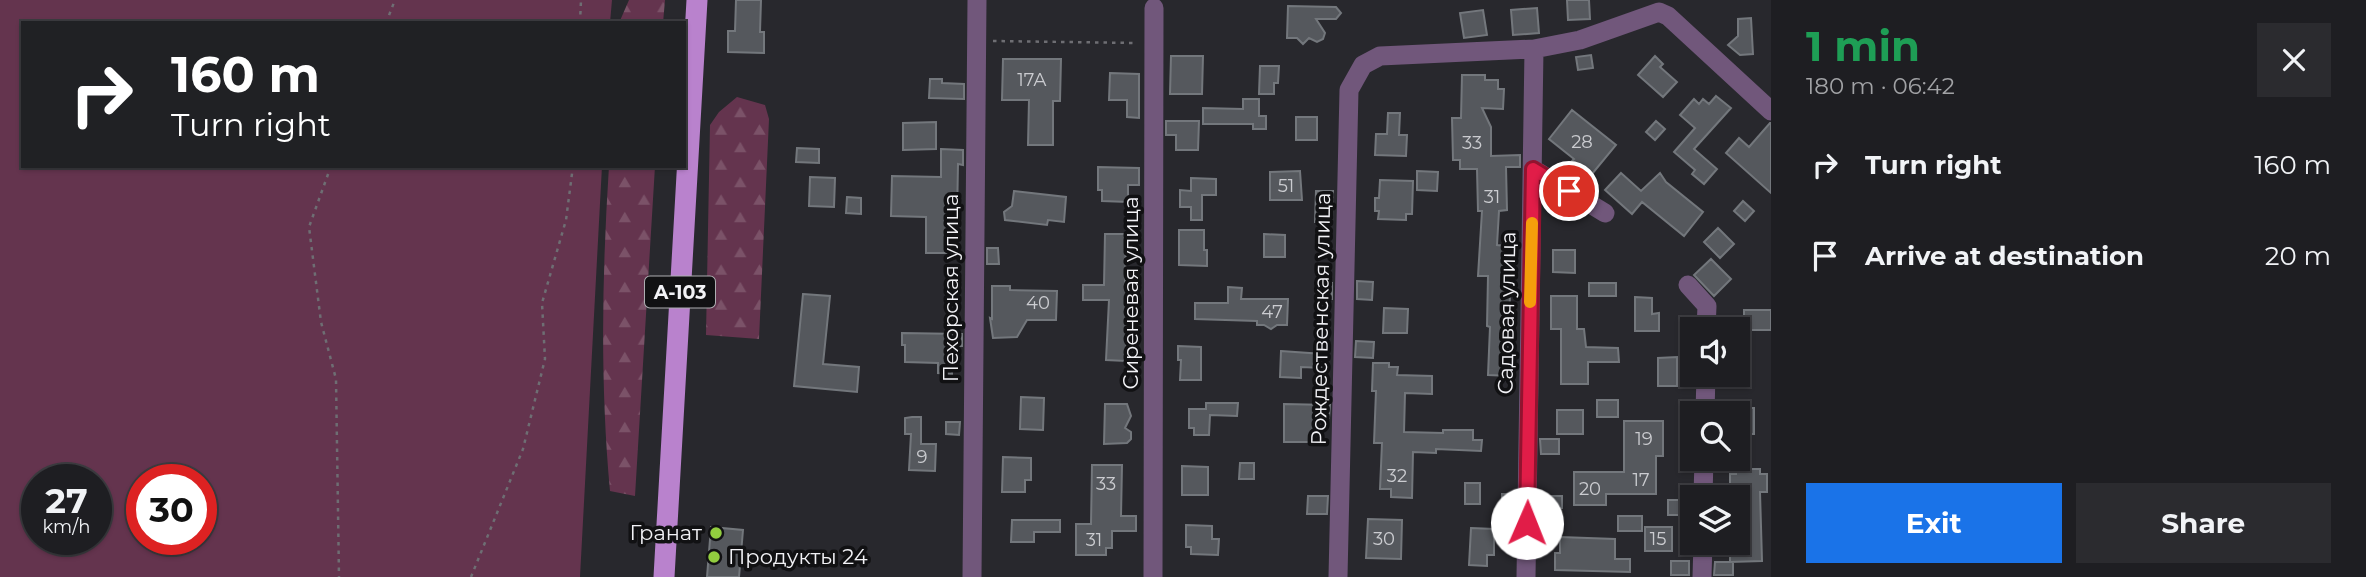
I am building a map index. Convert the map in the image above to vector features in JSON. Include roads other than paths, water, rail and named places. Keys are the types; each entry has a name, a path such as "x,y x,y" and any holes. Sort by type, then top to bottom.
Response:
{"main road":[{"name":"А-103","path":"664,577 697,0"}],"street":[{"name":"Пехорская улица","path":"972,577 977,0"},
{"name":"Сиреневая улица","path":"1153,577 1154,8"},
{"path":"1534,49 1580,40 1659,12 1668,16 1771,111"},
{"name":"Рождественская улица","path":"1338,577 1349,90 1363,65 1380,56 1534,49"},
{"name":"Садовая улица","path":"1526,577 1534,49"},
{"path":"1533,169 1605,213"},
{"path":"1688,285 1707,306 1707,317"},
{"path":"1702,577 1703,555"}],"place":[{"name":"Гранат","path":"716,533"},
{"name":"Продукты 24","path":"714,557"}]}
